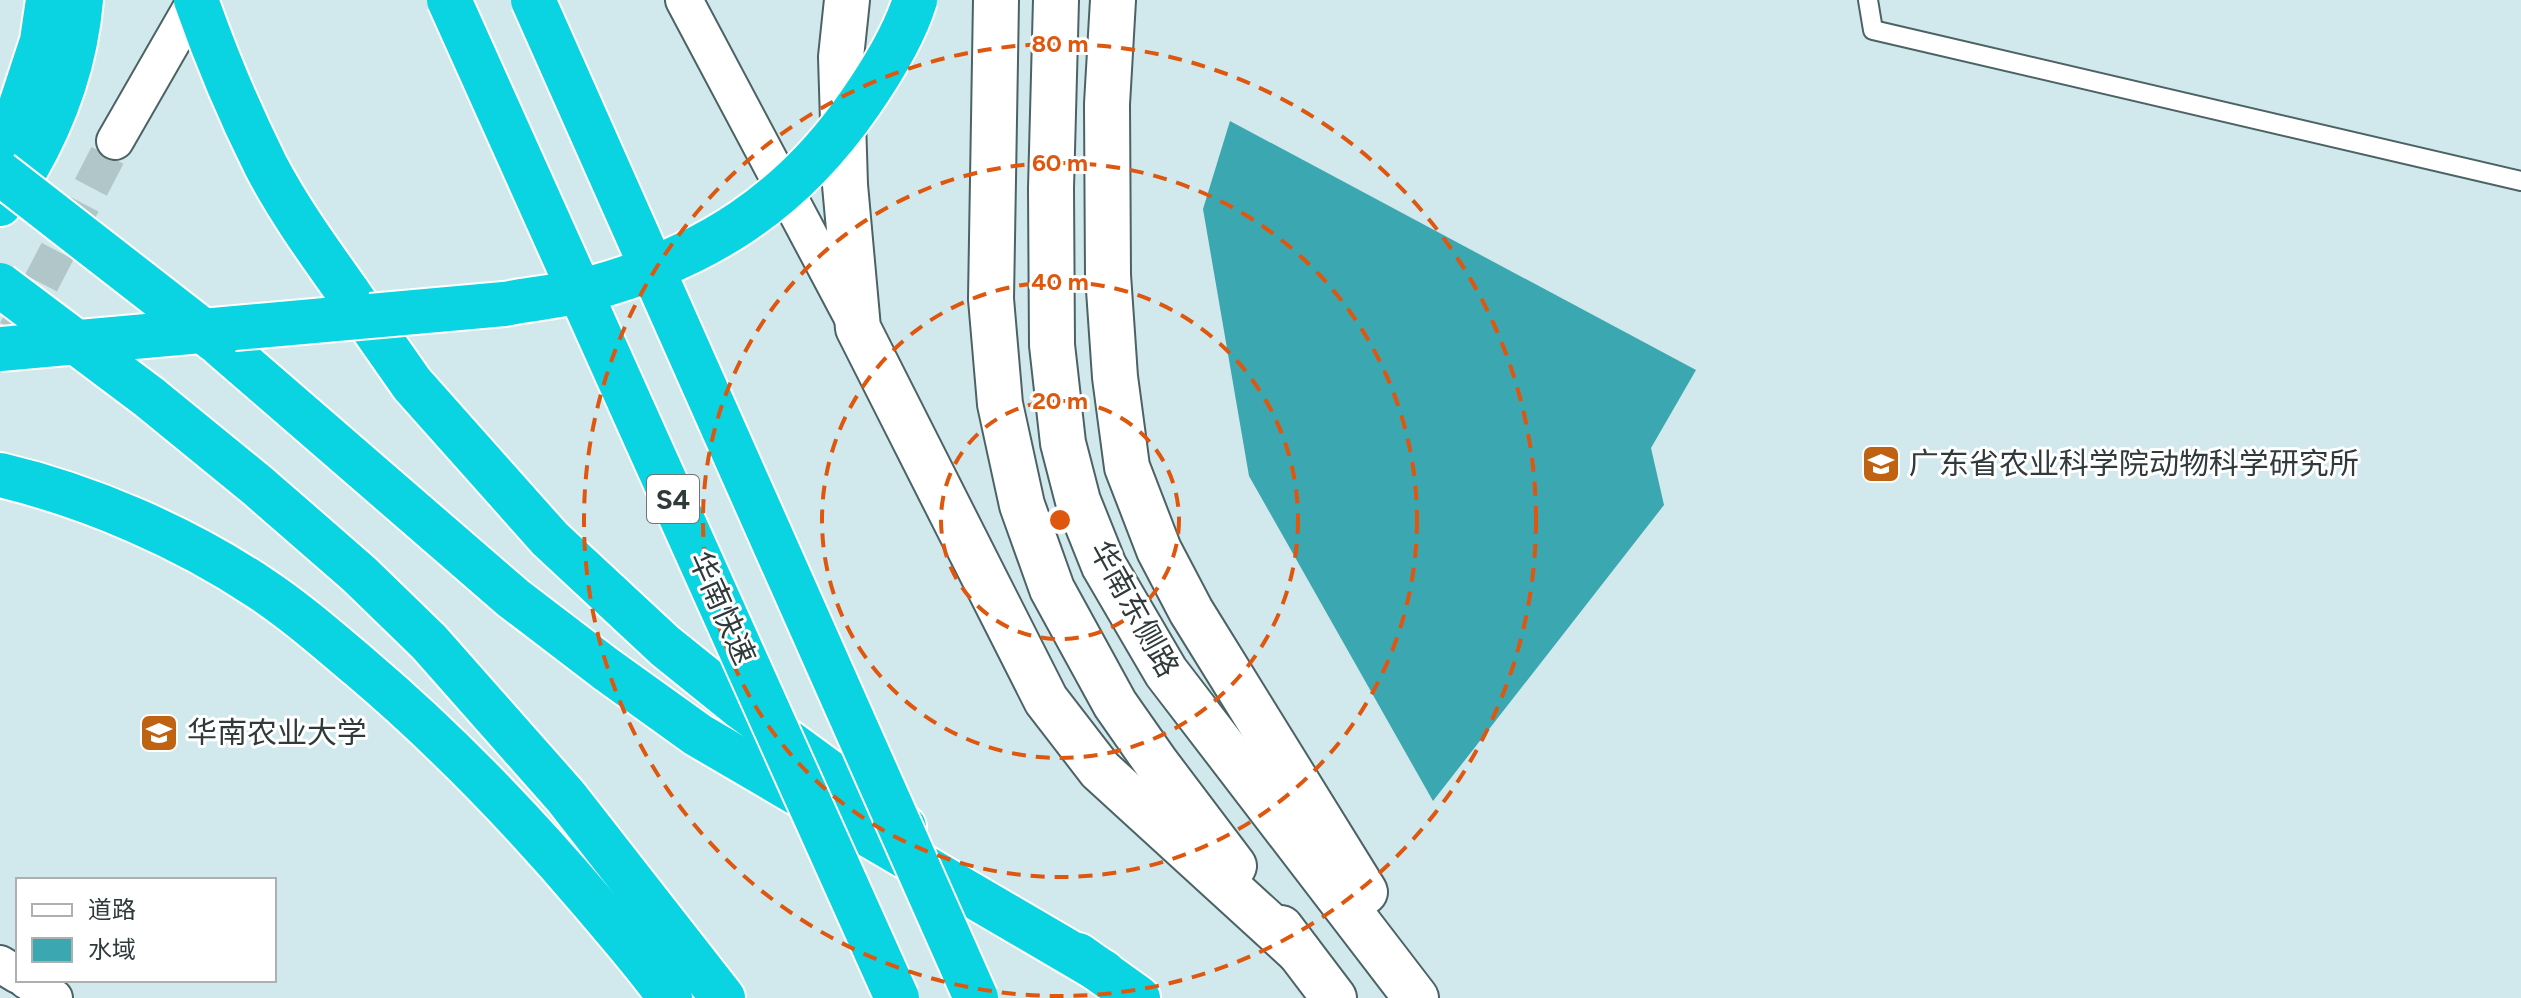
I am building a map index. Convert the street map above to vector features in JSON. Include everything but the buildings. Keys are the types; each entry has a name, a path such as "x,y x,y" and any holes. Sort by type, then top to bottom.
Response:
{"highway":[{"path":"0,141 20,108 42,41 48,0"},
{"path":"0,204 25,171 60,98 79,31 81,0"},
{"path":"196,0 235,100 267,167 302,227 412,384 550,539 665,646 742,708 1138,998"},
{"name":"华南快速","path":"449,0 897,998"},
{"name":"S4","path":"533,0 976,998"},
{"path":"0,349 504,304 587,289 662,266 729,232 792,184 841,129 879,75 915,0"},
{"path":"0,173 221,345 513,598 675,719 1103,972"},
{"path":"0,285 149,397 258,486 359,574 429,642 566,797 723,998"},
{"path":"0,475 100,506 186,545 260,588 329,640 451,748 505,803 584,892 670,998"}],"street":[{"path":"115,141 196,0"},
{"path":"684,0 858,328 1046,700 1100,770 1298,951"},
{"path":"847,0 841,57 845,185 858,328"},
{"name":"华南东侧路","path":"996,0 991,299 1000,404 1022,505 1052,589 1115,704 1334,998"},
{"name":"华南东侧路","path":"1056,0 1051,188 1052,345 1063,443 1078,501 1104,566 1166,672 1416,998"},
{"path":"1113,0 1107,104 1108,275 1115,377 1127,467 1159,550 1191,611 1332,836 1427,998"},
{"path":"29,982 54,998"}],"lane":[{"path":"1868,0 1873,30 2521,181"}],"water":[{"path":"1230,121 1696,370 1651,448 1664,505 1433,801 1249,476 1203,209"}],"tunnel":[{"path":"16,331 115,141"}],"place":[{"name":"广东省农业科学院动物科学研究所","path":"1881,464"},
{"name":"华南农业大学","path":"159,733"}]}
